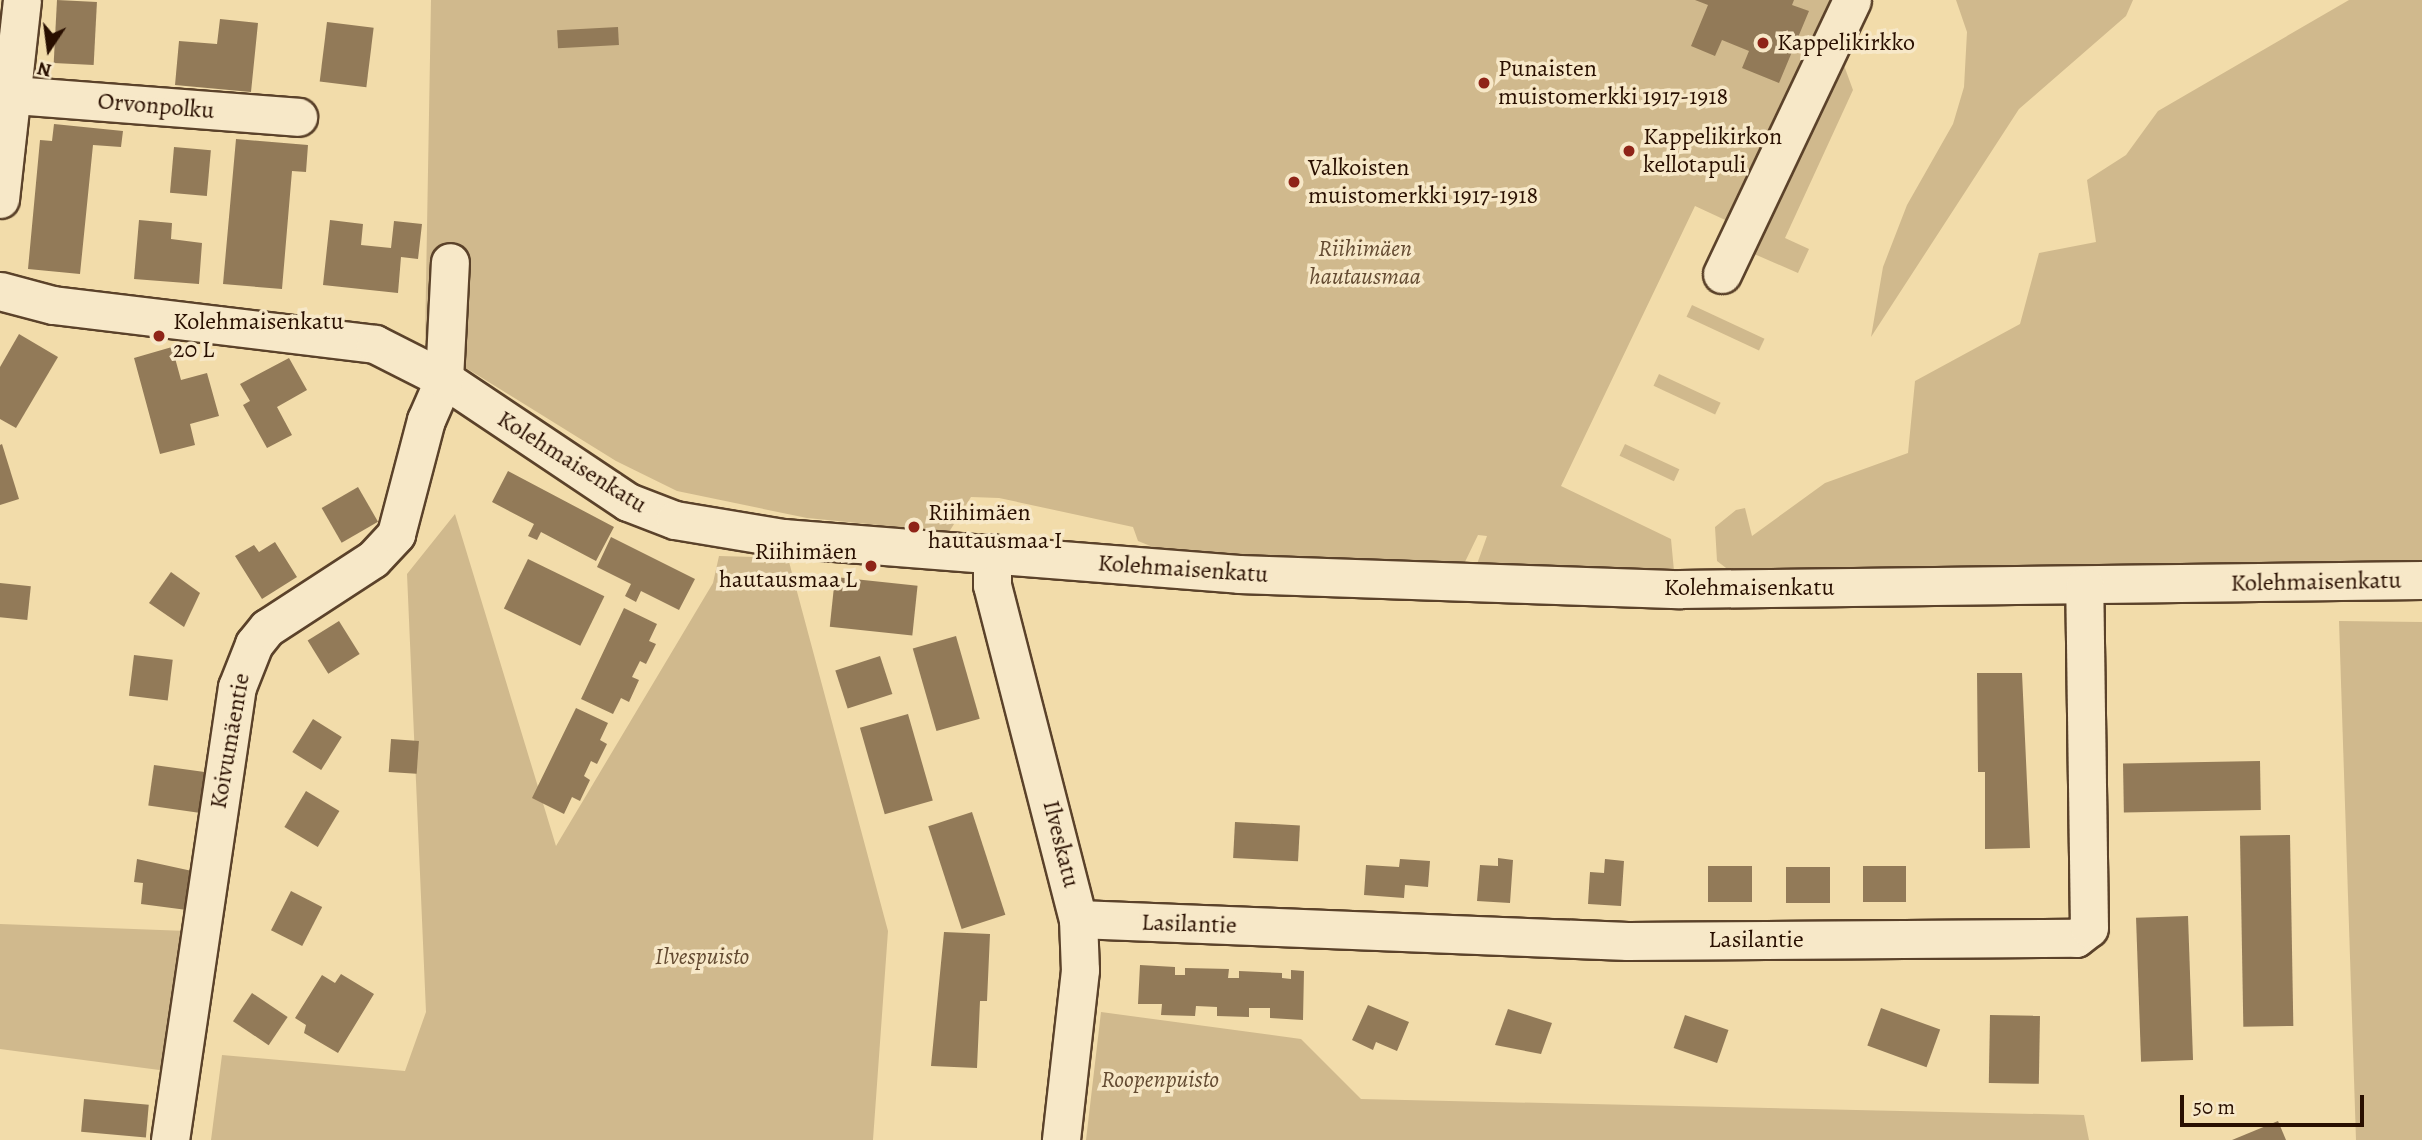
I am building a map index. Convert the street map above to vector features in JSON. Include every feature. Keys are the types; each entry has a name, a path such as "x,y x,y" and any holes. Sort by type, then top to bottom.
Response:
{"street":[{"path":"0,199 14,94 22,0"},
{"path":"1722,274 1852,0"},
{"name":"Orvonpolku","path":"14,94 299,117"},
{"path":"444,379 450,261"},
{"name":"Kolehmaisenkatu","path":"0,291 53,305 359,340 392,351 444,379 628,502 663,517 783,538 1227,573 1679,589 2422,580"},
{"name":"Koivumäentie","path":"170,1140 230,724 244,664 254,644 281,616 387,547 404,515 426,420 444,379"},
{"name":"Ilveskatu","path":"992,553 992,585 1078,919 1080,970 1061,1140"},
{"name":"Lasilantie","path":"1078,919 1628,941 2076,939 2089,928 2084,586"}],"green space":[{"name":"Riihimäen hautausmaa","path":"431,0 1841,0 1736,225 1695,206 1561,486 1671,539 1674,571 1476,567 1487,536 1478,535 1463,566 1168,553 1138,541 1133,527 999,498 971,497 949,532 807,518 677,491 616,461 453,360 457,351 425,342"},
{"path":"1956,0 2133,0 2126,16 2019,109 1871,337 1883,267 1907,205 1953,124 1964,87 1967,32"},
{"path":"2349,0 2422,0 2422,562 1730,571 1717,561 1715,527 1736,510 1745,508 1752,536 1825,483 1908,453 1915,381 2020,324 2039,253 2096,242 2087,180 2126,155 2158,111"},
{"path":"1842,60 1853,90 1785,238 1809,249 1798,273 1745,250"},
{"path":"1692,305 1765,339 1759,351 1687,317"},
{"path":"1659,374 1721,403 1715,415 1654,386"},
{"path":"1625,444 1679,469 1674,481 1620,456"},
{"name":"Ilvespuisto","path":"455,514 556,846 713,583 719,556 788,558 888,931 873,1140 211,1140 222,1055 405,1071 426,1012 407,574"},
{"path":"2339,621 2422,622 2422,1140 2356,1140"},
{"path":"0,924 187,931 167,1071 0,1049"},
{"name":"Roopenpuisto","path":"1101,1012 1301,1039 1361,1099 2084,1115 2089,1140 1086,1140"}],"building":[{"path":"57,0 97,2 94,65 54,63"},
{"name":"Kappelikirkko","path":"1695,0 1794,0 1792,5 1809,11 1779,83 1742,68 1749,51 1722,40 1715,56 1691,46 1708,5"},
{"path":"220,19 258,23 251,92 175,85 179,41 217,44"},
{"path":"327,22 374,28 366,87 320,82"},
{"path":"618,27 619,45 558,48 557,30"},
{"path":"54,124 123,131 121,147 93,145 80,274 28,269 40,140 52,141"},
{"path":"236,139 308,145 306,172 292,171 282,289 223,284"},
{"name":"Kappelikirkon kellotapuli","path":"1627,144 1635,149 1630,159 1622,154"},
{"path":"174,147 211,150 207,196 170,193"},
{"path":"139,220 172,223 171,239 202,243 199,284 134,279"},
{"path":"330,220 363,224 361,245 391,248 394,221 422,224 418,259 401,257 398,293 323,285"},
{"path":"19,334 58,357 16,428 0,419 0,367"},
{"path":"172,347 181,380 207,373 219,416 190,424 195,445 160,454 134,358"},
{"path":"289,358 307,390 277,407 292,435 267,448 243,405 250,401 240,384"},
{"path":"2,444 19,499 0,505 0,445"},
{"path":"508,471 614,527 596,561 541,532 537,540 528,536 534,524 492,502"},
{"path":"358,487 378,522 342,543 322,508"},
{"path":"611,537 695,579 679,610 641,591 636,602 625,596 631,584 597,567"},
{"path":"275,542 297,577 262,599 235,556 254,545 259,552"},
{"path":"528,559 604,596 580,646 504,608"},
{"path":"171,572 200,593 184,627 149,603"},
{"path":"835,577 918,586 912,635 830,627"},
{"path":"0,583 31,586 27,620 0,617"},
{"path":"624,608 657,624 649,641 656,644 646,664 640,661 632,677 639,680 629,702 621,698 613,714 581,699"},
{"path":"339,621 360,654 328,674 308,641"},
{"path":"956,636 980,719 936,731 913,648"},
{"path":"134,655 173,660 168,700 129,696"},
{"path":"880,656 892,694 848,709 835,671"},
{"path":"1977,673 2022,673 2030,848 1985,849 1985,772 1978,772"},
{"path":"576,708 608,723 600,740 607,744 597,764 591,761 584,776 590,780 580,801 572,797 564,814 532,798"},
{"path":"908,714 933,801 885,814 860,728"},
{"path":"313,719 342,737 321,770 292,752"},
{"path":"391,739 419,741 417,774 389,772"},
{"path":"2260,761 2261,810 2124,812 2123,763"},
{"path":"154,765 205,772 199,813 148,806"},
{"path":"306,791 339,811 318,847 284,827"},
{"path":"972,812 1005,915 962,929 928,826"},
{"path":"1235,822 1300,825 1298,861 1233,858"},
{"path":"2290,835 2293,1026 2243,1027 2240,836"},
{"path":"1498,858 1513,860 1510,903 1477,901 1480,865 1498,866"},
{"path":"137,859 192,871 187,910 141,904 143,883 134,882"},
{"path":"1400,859 1430,861 1428,887 1405,885 1404,898 1364,895 1366,865 1399,867"},
{"path":"1605,859 1624,861 1621,906 1588,904 1590,872 1604,873"},
{"path":"1708,866 1752,866 1752,902 1708,902"},
{"path":"1863,866 1906,866 1906,902 1863,902"},
{"path":"1786,867 1830,867 1830,903 1786,903"},
{"path":"291,891 322,907 302,946 271,930"},
{"path":"2188,916 2193,1060 2141,1062 2136,918"},
{"path":"944,932 990,934 987,1001 980,1001 977,1068 931,1066"},
{"path":"1140,965 1175,967 1175,975 1185,975 1185,968 1229,969 1228,978 1239,978 1239,971 1282,973 1282,978 1291,979 1291,970 1304,971 1303,1020 1270,1018 1270,1008 1249,1008 1249,1017 1217,1016 1217,1007 1196,1006 1195,1016 1161,1015 1162,1004 1138,1004"},
{"path":"341,974 374,994 338,1053 304,1033 306,1025 295,1018 322,975 335,983"},
{"path":"252,993 288,1017 269,1045 233,1021"},
{"path":"1368,1005 1409,1022 1397,1051 1376,1042 1373,1050 1352,1040"},
{"path":"1881,1008 1940,1030 1927,1067 1867,1046"},
{"path":"1508,1009 1552,1023 1541,1054 1495,1045"},
{"path":"1685,1015 1728,1030 1717,1063 1674,1048"},
{"path":"1990,1015 2040,1016 2039,1084 1989,1083"},
{"path":"84,1099 149,1105 146,1138 81,1132"},
{"path":"2278,1121 2286,1140 2232,1140"}],"place":[{"name":"Kappelikirkko","path":"1763,43"},
{"name":"Punaisten muistomerkki 1917-1918","path":"1484,83"},
{"name":"Kappelikirkon kellotapuli","path":"1629,151"},
{"name":"Valkoisten muistomerkki 1917-1918","path":"1294,182"},
{"name":"Kolehmaisenkatu 20 L","path":"159,336"},
{"name":"Riihimäen hautausmaa I","path":"914,527"},
{"name":"Riihimäen hautausmaa L","path":"871,566"}]}
